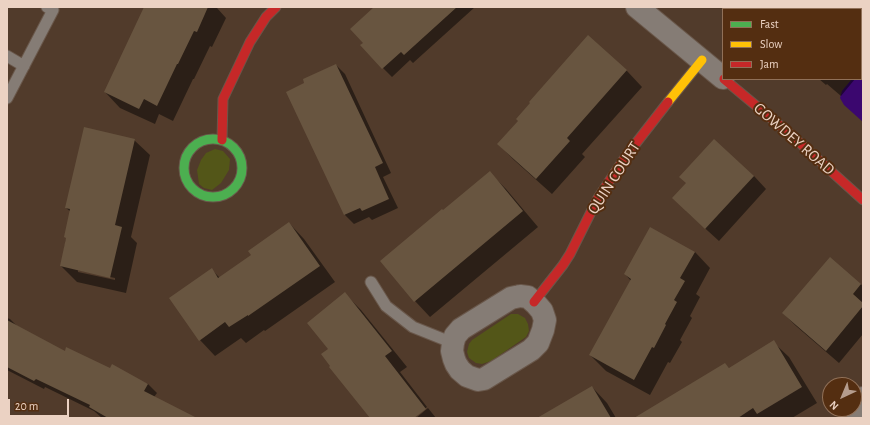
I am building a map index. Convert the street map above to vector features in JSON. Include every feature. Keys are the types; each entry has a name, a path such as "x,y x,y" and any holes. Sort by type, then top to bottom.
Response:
{"street":[{"path":"222,140 223,99 250,42 266,17 276,7"},
{"name":"GOWDEY ROAD","path":"637,7 722,76"},
{"name":"QUIN COURT","path":"534,302 570,254 598,198 626,156 702,60"},
{"name":"GOWDEY ROAD","path":"726,80 790,134 863,200"},
{"path":"212,139 222,140 232,145 238,153 242,163 242,173 239,183 232,191 223,196 213,198 203,196 194,191 187,184 183,164 187,154 193,146 202,141 212,139"},
{"path":"520,296 528,297 542,311 545,320 538,344 531,350 484,379 478,380 472,378 460,370 454,359 452,351 453,343 455,336 461,329 511,298 520,296"},
{"path":"850,418 863,398"}],"lane":[{"path":"7,98 53,10 47,7"},
{"path":"7,56 24,66"},
{"path":"371,282 386,306 413,328 453,343"}],"shaded area":[{"path":"863,56 863,122 844,105 840,98 842,91 851,80 862,80"},
{"path":"215,149 223,151 230,159 229,170 221,183 212,190 204,188 199,184 197,170 206,153"},
{"path":"511,314 518,314 525,318 529,331 526,337 491,361 482,364 476,363 469,358 467,352 469,344 472,340"}],"building":[{"path":"144,7 208,7 197,32 194,31 157,106 144,99 139,109 104,92"},
{"path":"374,7 457,7 404,55 401,52 382,69 360,45 363,43 350,29"},
{"path":"588,35 627,70 567,138 570,141 536,179 497,144 518,121 516,119 530,103 529,102"},
{"path":"336,64 383,163 375,167 389,199 362,211 360,208 344,215 286,92 304,83 303,79"},
{"path":"84,127 135,139 115,225 122,227 110,278 60,266 70,209 65,208"},
{"path":"714,139 754,176 705,229 672,198 686,183 679,177"},
{"path":"490,171 523,211 414,302 380,261"},
{"path":"289,222 320,266 248,316 229,327 225,322 199,341 169,298 212,268 218,278 251,255 248,251"},
{"path":"650,227 695,252 680,278 685,281 674,300 677,302 654,348 652,347 634,380 589,355 631,279 624,274"},
{"path":"830,257 861,284 853,294 863,303 863,306 826,351 782,313"},
{"path":"345,292 392,351 385,356 426,409 414,418 370,418 329,367 330,366 321,354 328,349 307,323"},
{"path":"7,320 65,351 66,347 110,368 112,364 148,384 144,391 197,418 108,418 89,407 90,405 36,379 34,381 7,367"},
{"path":"774,340 802,387 757,414 753,408 738,418 634,418 725,363 729,368"},
{"path":"592,386 611,418 537,418"}],"traffic: fast":[{"path":"207,139 219,139 234,147 242,162 242,168 242,174 234,189 219,197 207,197 192,189 184,174 184,162 192,147 207,139"}],"traffic: slow":[{"path":"668,102 702,60"}],"traffic: jam":[{"path":"222,140 223,99 250,42 266,17 276,7"},
{"path":"725,80 790,134 863,200"},
{"path":"534,302 570,254 598,198 626,156 668,102"}]}
